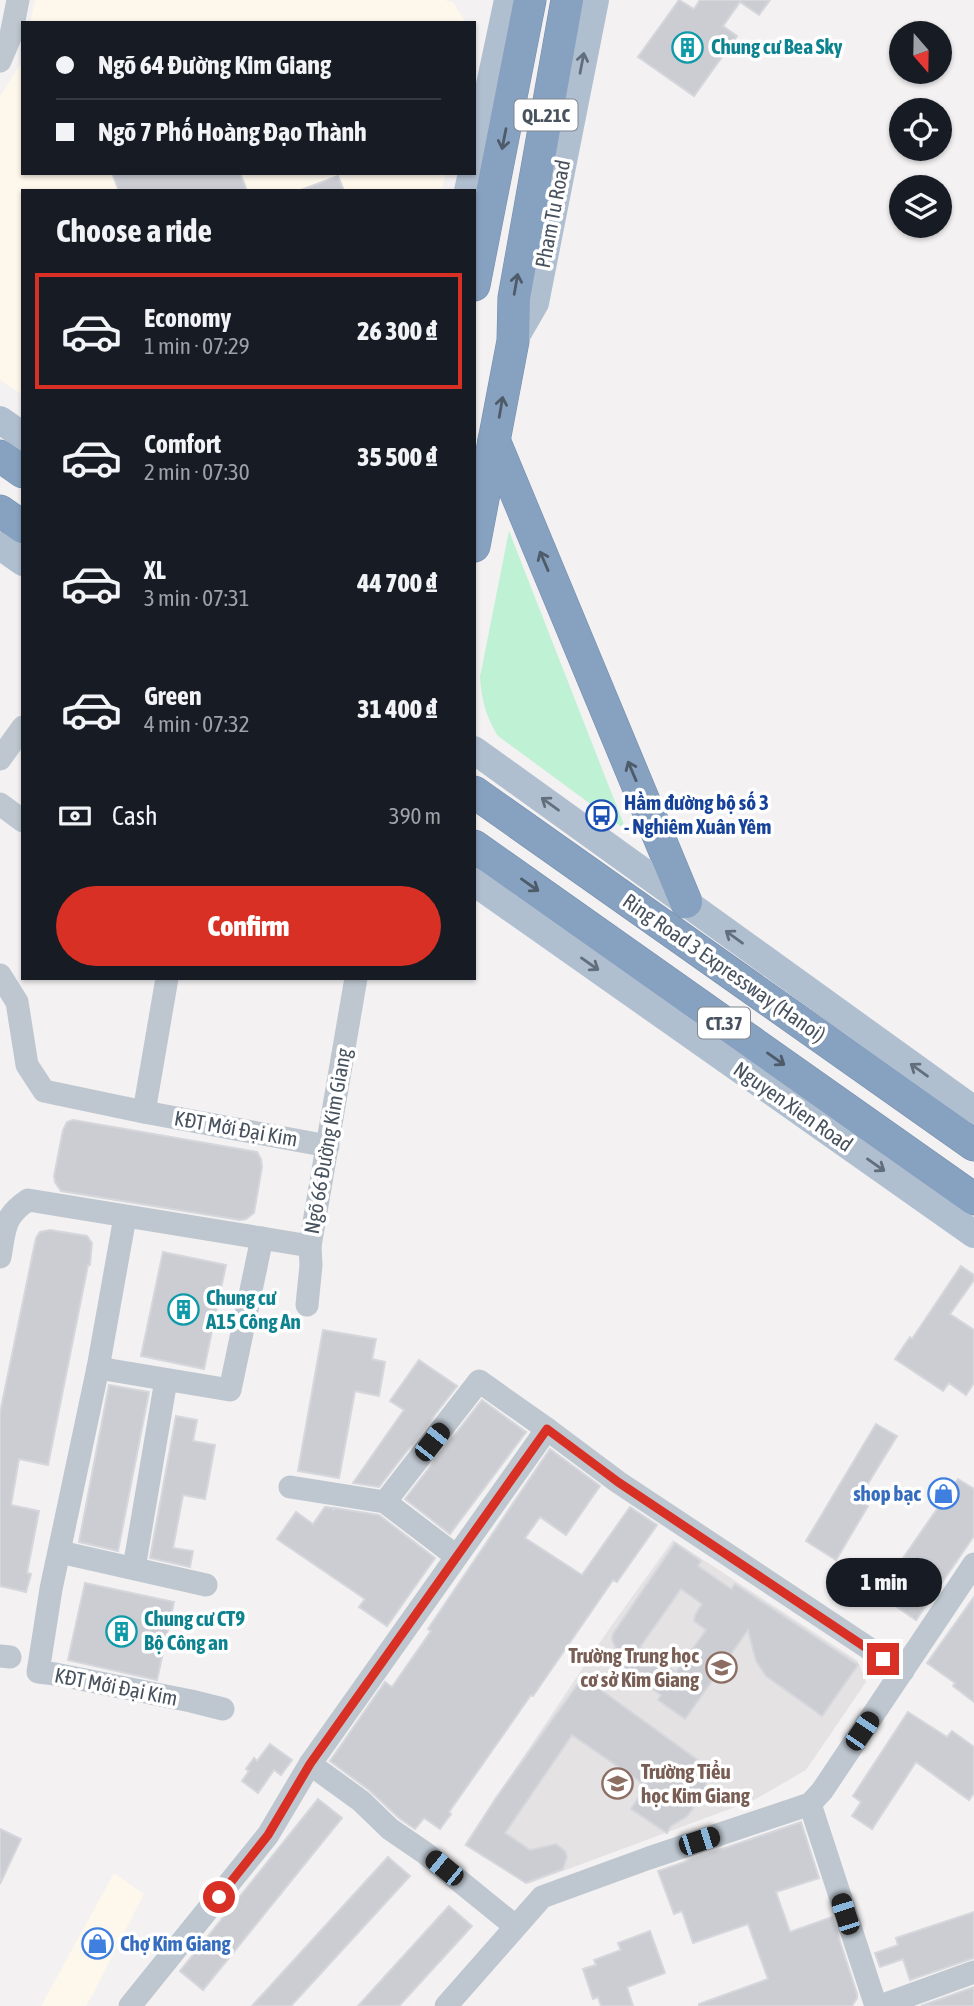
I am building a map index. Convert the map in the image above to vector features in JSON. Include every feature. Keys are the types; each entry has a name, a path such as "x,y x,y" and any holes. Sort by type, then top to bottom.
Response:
{"highway":[{"name":"QL.21C","path":"476,275 530,0"},
{"name":"Pham Tu Road","path":"476,536 513,341 513,298 576,2"},
{"path":"495,440 686,902"},
{"path":"0,456 21,471"},
{"path":"0,510 21,526"},
{"name":"Ring Road 3 Expressway (Hanoi)","path":"476,793 974,1145"},
{"name":"Ring Road 3 Expressway (Hanoi)","path":"476,847 974,1199"}],"main road":[{"path":"476,151 508,0"},
{"path":"0,419 21,435"},
{"path":"0,546 21,561"},
{"path":"476,751 974,1110"},
{"name":"Nguyen Xien Road","path":"476,884 974,1234"},
{"path":"828,1004 841,1041 974,1138"}],"street":[{"path":"0,61 11,34 18,0"},
{"path":"0,759 21,730"},
{"path":"0,804 21,820"},
{"name":"KĐT Mới Đại Kim","path":"0,975 17,1002 27,1065 44,1091 328,1146"},
{"name":"KĐT Mới Đại Kim","path":"144,1112 167,980"},
{"name":"Ngõ 66 Đường Kim Giang","path":"307,1305 310,1246 356,980"},
{"path":"0,1257 5,1225 12,1212 28,1200 310,1246"},
{"name":"KĐT Mới Đại Kim","path":"125,1217 98,1368 51,1589 38,1672 223,1709"},
{"path":"98,1368 230,1390 262,1238"},
{"path":"134,1568 166,1380"},
{"path":"384,1502 479,1381 618,1482 902,1671"},
{"path":"130,2006 268,1835 310,1764 547,1429"},
{"path":"289,1487 384,1502 456,1556"},
{"path":"60,1552 206,1585"},
{"path":"446,2006 521,1925 542,1897 810,1804 822,1791 974,1564"},
{"path":"310,1764 361,1801 390,1829 521,1925"},
{"path":"810,1804 878,2006 974,1972"}],"shaded area":[{"path":"35,0 444,0 453,2 465,21 30,21"},
{"path":"21,63 21,175 445,175 442,189 21,189 21,394 0,380 0,96"},
{"path":"673,1540 858,1661 866,1682 806,1770 754,1800 528,1884 464,1845 607,1632"},
{"name":"Chợ Kim Giang","path":"114,1873 144,1894 93,1994 86,2006 41,2006"}],"green space":[{"path":"509,531 626,830 498,736 487,714 480,677"}],"building":[{"name":"Chung cư Bea Sky","path":"679,0 694,9 700,0 770,0 759,15 740,2 723,26 737,36 694,96 638,57"},
{"path":"113,175 241,175 246,189 118,189"},
{"path":"338,176 343,189 304,189"},
{"path":"73,1120 257,1152 262,1167 254,1213 240,1220 61,1191 54,1176 63,1130 67,1122"},
{"path":"50,1230 87,1236 92,1243 90,1265 48,1465 19,1459 11,1505 39,1511 26,1592 0,1586 0,1413 36,1238 40,1232"},
{"name":"Chung cư A15 Công An","path":"163,1252 226,1265 204,1369 141,1356"},
{"path":"961,1266 974,1275 974,1280 950,1314 974,1330 974,1383 966,1395 949,1383 943,1391 895,1359 910,1337 912,1339"},
{"path":"323,1330 376,1339 372,1359 385,1362 379,1396 355,1391 339,1478 298,1471"},
{"path":"419,1360 457,1386 379,1487 353,1483 404,1410 390,1401"},
{"path":"109,1385 149,1392 118,1551 79,1542"},
{"path":"482,1400 526,1432 450,1534 405,1499"},
{"path":"176,1416 197,1420 193,1441 215,1445 205,1499 183,1495 173,1548 193,1551 190,1567 150,1558"},
{"path":"876,1424 897,1436 858,1500 868,1506 836,1560 806,1541"},
{"path":"550,1449 600,1486 566,1535 540,1517 525,1538 582,1575 630,1507 657,1525 617,1582 613,1580 449,1812 451,1814 440,1829 424,1818 415,1829 330,1761 385,1682 392,1687"},
{"path":"958,1479 974,1489 974,1536 916,1620 878,1594"},
{"path":"325,1507 334,1508 333,1511 335,1508 379,1515 435,1558 387,1626 359,1607 365,1599 277,1539 296,1512 313,1524"},
{"path":"675,1543 701,1561 698,1566 731,1589 735,1584 858,1665 822,1716 766,1676 756,1661 748,1630 685,1719 658,1700 661,1695 609,1658 616,1649 613,1634","holes":["681,1589 702,1604 694,1621 706,1630 676,1672 640,1647"]},
{"name":"Chung cư CT9 Bộ Công an","path":"85,1583 174,1602 157,1680 68,1660"},
{"path":"974,1597 974,1702 953,1686 955,1683 927,1663"},
{"path":"583,1677 710,1769 705,1789 693,1809 671,1826 667,1833 631,1809 646,1786 572,1735 505,1833 530,1850 556,1844 565,1851 567,1857 563,1869 526,1883 466,1845 496,1798"},
{"path":"908,1712 947,1737 952,1731 974,1747 974,1793 969,1800 916,1762 872,1829 852,1816 861,1802 853,1796"},
{"path":"270,1744 292,1760 281,1775 274,1770 258,1793 242,1781 254,1758 257,1761"},
{"path":"318,1799 342,1818 203,1990 180,1971"},
{"path":"801,1822 819,1878 776,1892 790,1932 832,1917 857,1998 852,2006 699,2006 768,1979 748,1924 693,1943 682,1911 674,1914 658,1871"},
{"path":"0,1829 21,1839 0,1884"},
{"path":"388,1857 410,1876 291,2006 252,2006"},
{"path":"449,1906 472,1926 399,2006 358,2006"},
{"path":"974,1912 974,1958 910,1980 903,1959 880,1967 875,1953 898,1945 896,1938"},
{"path":"650,1931 665,1973 627,1987 633,2006 601,2006 598,1997 593,1999 583,1969 596,1965 594,1960 621,1950 618,1943"},
{"path":"974,1987 974,2006 921,2006"}],"place":[{"name":"Chung cư Bea Sky","path":"688,47"},
{"name":"Hầm đường bộ số 3 - Nghiêm Xuân Yêm","path":"601,815"},
{"name":"Chung cư A15 Công An","path":"183,1310"},
{"name":"shop bạc","path":"944,1494"},
{"name":"Chung cư CT9 Bộ Công an","path":"121,1631"},
{"name":"Trường Trung học cơ sở Kim Giang","path":"722,1668"},
{"name":"Trường Tiểu học Kim Giang","path":"618,1784"},
{"name":"Chợ Kim Giang","path":"97,1944"}],"route":[{"path":"219,1897 268,1835 310,1764 547,1429 618,1482 883,1659"}]}
